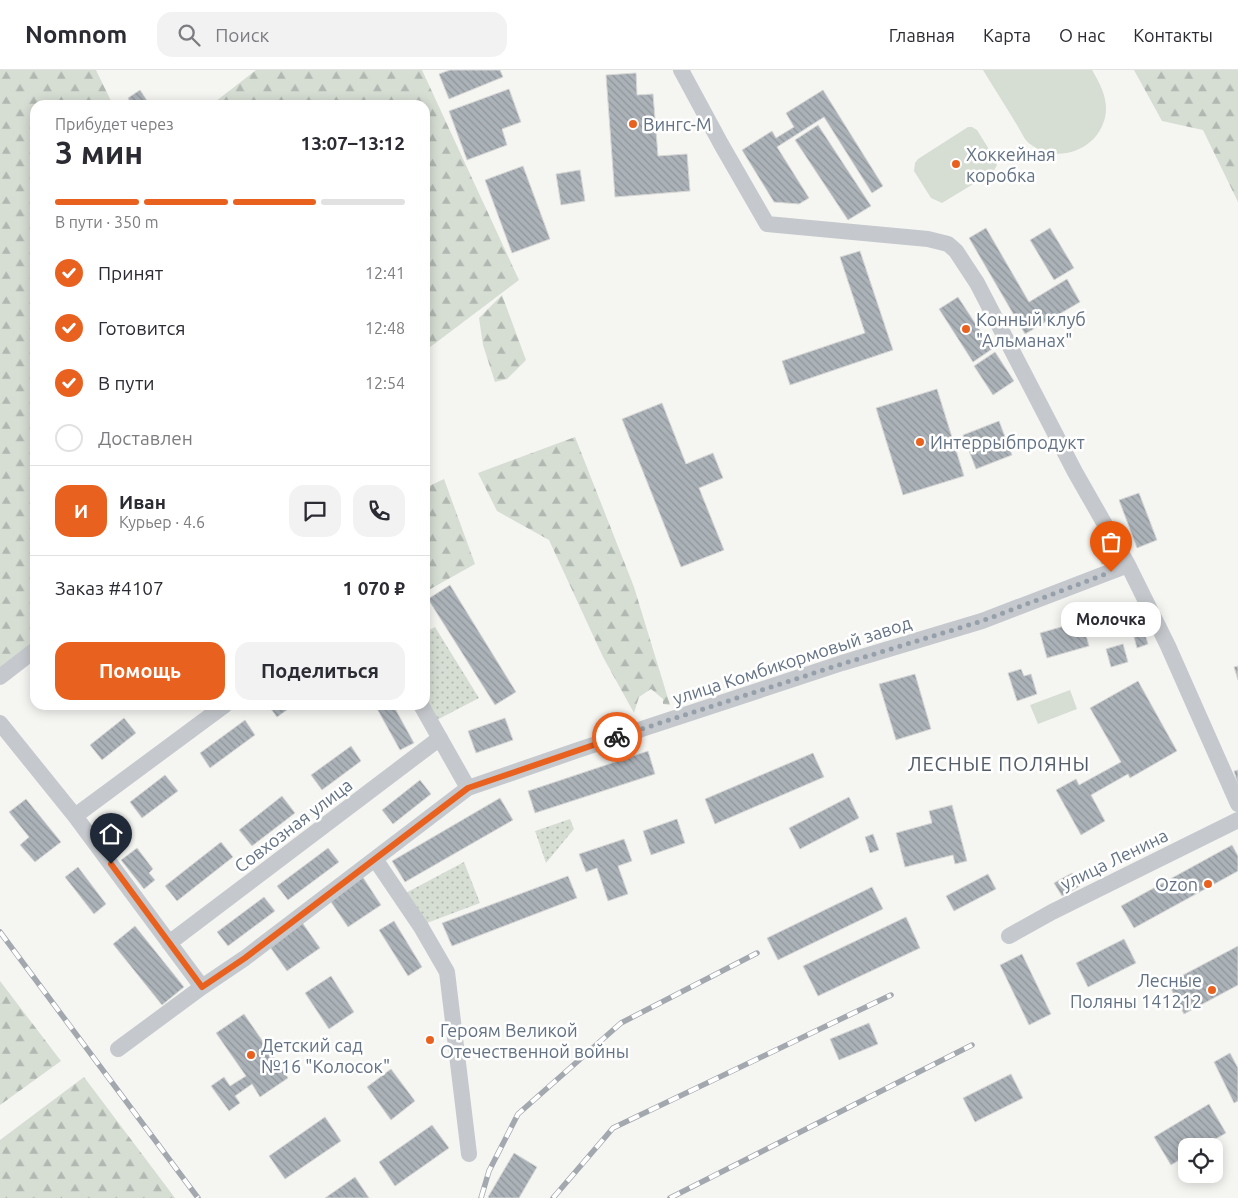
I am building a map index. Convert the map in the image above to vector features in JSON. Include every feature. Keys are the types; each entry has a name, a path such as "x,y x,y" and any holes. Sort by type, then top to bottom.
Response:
{"street":[{"path":"682,70 766,224 928,239 948,244 956,251 977,284 1075,472 1128,565 1168,646 1238,804"},
{"name":"улица Комбикормовый завод","path":"118,1049 245,958 468,788 842,664 982,621 1128,565"},
{"path":"0,677 30,654"},
{"path":"76,816 218,710"},
{"path":"424,710 468,788"},
{"path":"0,723 76,816 202,987"},
{"name":"Совхозная улица","path":"169,944 440,738"},
{"name":"улица Ленина","path":"1009,936 1052,912 1238,820"},
{"path":"375,859 421,927 447,972 469,1154"}],"green space":[{"path":"0,70 96,70 111,100 30,100 30,652 0,673"},
{"path":"256,70 422,70 519,280 430,347 430,100 217,100"},
{"path":"983,70 1092,70 1105,98 1104,122 1098,134 1089,143 1078,149 1067,153 1054,154 1042,151 1026,140"},
{"path":"1134,70 1238,70 1238,202 1203,130 1162,121"},
{"name":"Хоккейная коробка","path":"968,127 977,130 997,165 993,172 942,203 931,198 914,171 915,163 918,159"},
{"path":"502,295 526,360 507,379 495,382 483,345 479,318"},
{"path":"575,437 634,587 670,705 663,704 663,699 651,689 639,697 634,713 603,657 549,540 497,511 478,473"},
{"path":"444,479 475,564 430,589 430,486"},
{"path":"435,627 479,698 431,723 427,710 430,710 430,630"},
{"path":"1070,690 1077,709 1038,724 1030,705"},
{"path":"570,819 574,829 546,863 535,831"},
{"path":"464,862 480,903 419,926 400,896"},
{"path":"0,981 61,1061 0,1105"},
{"path":"84,1077 175,1198 0,1198 0,1140"}],"building":[{"path":"450,70 500,70 503,77 449,99 439,74"},
{"name":"Вингс-М","path":"636,73 637,95 653,94 658,156 687,154 690,191 615,197 606,75"},
{"path":"509,89 521,122 502,129 507,145 467,160 449,111"},
{"path":"140,90 147,100 129,100 128,98"},
{"path":"823,90 883,186 872,193 824,117 777,147 809,198 799,204 774,202 742,150 772,131 776,138 794,127 786,113"},
{"path":"818,125 871,206 848,220 795,140"},
{"path":"523,166 550,239 512,253 485,180"},
{"path":"580,170 585,201 561,205 556,174"},
{"path":"986,228 1029,302 1067,279 1080,302 1025,334 969,238"},
{"path":"1050,228 1074,268 1054,280 1030,240"},
{"path":"860,251 893,350 790,385 782,361 865,333 840,257"},
{"name":"Конный клуб \"Альманах\"","path":"958,297 992,349 973,362 939,309"},
{"path":"995,352 1014,381 993,395 974,366"},
{"name":"Интеррыбпродукт","path":"937,389 964,476 903,495 876,408"},
{"path":"662,403 686,464 713,453 723,478 699,488 724,550 681,567 622,419"},
{"path":"999,421 1012,455 976,469 963,435"},
{"path":"1139,493 1157,540 1137,548 1119,500"},
{"path":"1105,554 1108,562 1102,564 1099,556"},
{"path":"450,585 516,692 495,705 430,602 430,598"},
{"path":"1082,621 1089,646 1047,658 1040,633"},
{"path":"1145,634 1148,644 1137,648 1134,637"},
{"path":"1123,644 1128,662 1111,667 1106,649"},
{"path":"1238,666 1238,680 1234,667"},
{"path":"1021,669 1024,676 1031,674 1037,694 1017,701 1008,673"},
{"path":"915,674 931,729 896,740 879,684"},
{"path":"1138,681 1177,751 1130,778 1128,774 1091,795 1105,821 1081,835 1056,790 1076,779 1079,785 1121,762 1090,708"},
{"path":"272,710 287,710 277,717"},
{"path":"378,710 396,710 414,743 400,750"},
{"path":"124,718 136,733 102,760 90,745"},
{"path":"505,718 513,740 476,753 468,731"},
{"path":"245,720 255,735 210,768 200,753"},
{"path":"351,746 361,761 322,790 311,775"},
{"path":"648,751 655,774 535,813 528,791"},
{"path":"813,753 824,777 715,824 705,799"},
{"path":"1238,770 1238,785 1234,771"},
{"path":"165,775 178,791 142,818 130,802"},
{"path":"420,780 431,794 393,824 382,810"},
{"path":"282,796 295,813 252,846 239,830"},
{"path":"849,797 859,818 800,849 789,828"},
{"path":"500,798 513,820 405,882 392,861"},
{"path":"26,799 61,842 35,862 20,845 29,837 9,812"},
{"path":"952,805 967,861 955,864 953,855 905,867 896,833 932,823 929,811"},
{"path":"677,819 685,843 651,855 643,831"},
{"path":"873,834 879,850 870,853 865,837"},
{"path":"624,839 632,861 618,866 628,894 608,901 597,868 586,872 579,854"},
{"path":"221,842 233,857 177,901 165,886"},
{"path":"1232,845 1238,856 1238,871 1134,928 1121,906"},
{"path":"137,848 153,869 149,873 155,880 144,889 121,860"},
{"path":"328,848 339,862 288,900 277,886"},
{"path":"78,867 106,904 94,914 65,877"},
{"path":"1072,873 1080,886 1062,896 1054,883"},
{"path":"988,874 996,889 954,911 946,896"},
{"path":"362,876 381,905 348,927 329,899"},
{"path":"568,876 577,898 452,946 442,923"},
{"path":"872,887 883,909 778,960 767,938"},
{"path":"264,897 275,911 228,946 217,932"},
{"path":"906,917 920,948 818,996 803,966"},
{"path":"301,921 320,948 287,971 268,944"},
{"path":"394,921 422,967 408,976 379,930"},
{"path":"135,926 184,987 162,1005 113,944"},
{"path":"1124,939 1136,963 1088,987 1076,963"},
{"path":"1238,946 1238,985 1184,1014 1168,983"},
{"path":"1022,954 1051,1014 1029,1025 1000,965"},
{"path":"331,976 354,1012 329,1029 305,993"},
{"name":"Детский сад №16 \"Колосок\"","path":"244,1014 288,1078 260,1097 252,1084 235,1096 240,1103 229,1111 211,1086 224,1077 230,1086 246,1076 216,1033"},
{"path":"869,1023 878,1044 839,1060 830,1039"},
{"path":"1230,1053 1238,1068 1238,1101 1234,1103 1214,1062"},
{"path":"391,1069 415,1101 391,1120 367,1087"},
{"path":"1011,1074 1023,1098 975,1122 963,1098"},
{"path":"1209,1104 1226,1133 1217,1138 1178,1138 1178,1161 1171,1165 1154,1137"},
{"path":"325,1117 341,1141 285,1179 269,1156"},
{"path":"432,1125 449,1148 395,1186 379,1162"},
{"path":"514,1153 537,1167 519,1198 489,1198 488,1197"},
{"path":"355,1177 369,1198 325,1198"}],"railway":[{"path":"0,932 198,1198"},
{"path":"481,1198 489,1171 518,1114 621,1023 757,953"},
{"path":"553,1198 613,1128 891,995"},
{"path":"670,1198 972,1045"}],"way so far":[{"path":"617,737 982,621 1111,572"}],"place":[{"name":"Вингс-М","path":"633,124"},
{"name":"Хоккейная коробка","path":"956,164"},
{"name":"Конный клуб \"Альманах\"","path":"966,329"},
{"name":"Интеррыбпродукт","path":"920,442"},
{"name":"Молочка","path":"1111,572"},
{"name":"Ozon","path":"1208,884"},
{"name":"Лесные Поляны 141212","path":"1212,990"},
{"name":"Героям Великой Отечественной войны","path":"430,1040"},
{"name":"Детский сад №16 \"Колосок\"","path":"251,1055"}],"district":[{"name":"ЛЕСНЫЕ ПОЛЯНЫ","path":"999,763"}],"route":[{"path":"111,864 202,987 245,958 468,788 617,737"}]}
